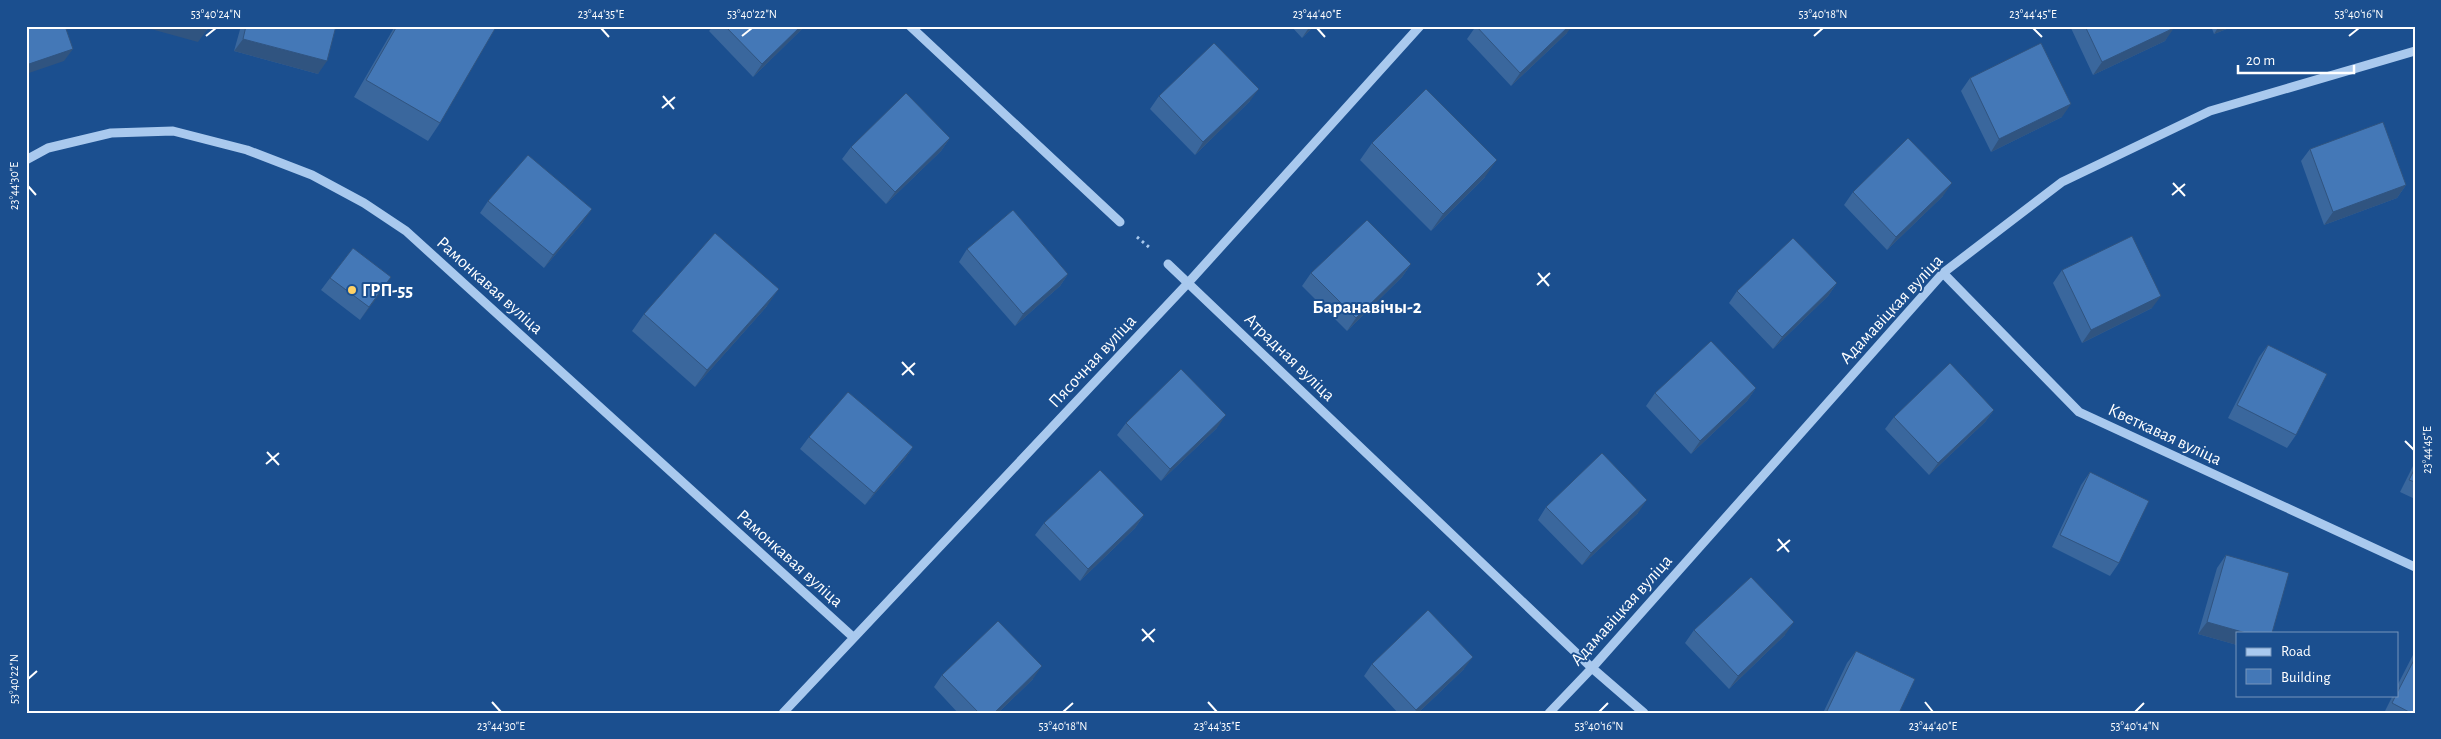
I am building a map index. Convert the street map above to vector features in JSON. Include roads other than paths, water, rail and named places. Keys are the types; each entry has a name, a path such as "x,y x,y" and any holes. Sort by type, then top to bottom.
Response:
{"street":[{"path":"910,26 1120,222"},
{"name":"Пясочная вуліца","path":"783,713 1188,283 1420,26"},
{"name":"Адамавіцкая вуліца","path":"1549,713 1592,668 1943,273 2062,182 2210,111 2415,51"},
{"name":"Рамонкавая вуліца","path":"26,160 48,148 112,133 173,132 247,150 312,176 364,203 406,231 853,637"},
{"name":"Атрадная вуліца","path":"1168,264 1592,668 1644,713"},
{"name":"Кветкавая вуліца","path":"1943,273 2078,412 2415,567"}],"place":[{"name":"ГРП-55","path":"352,290"}],"district":[{"name":"Баранавічы-2","path":"1367,306"}]}
